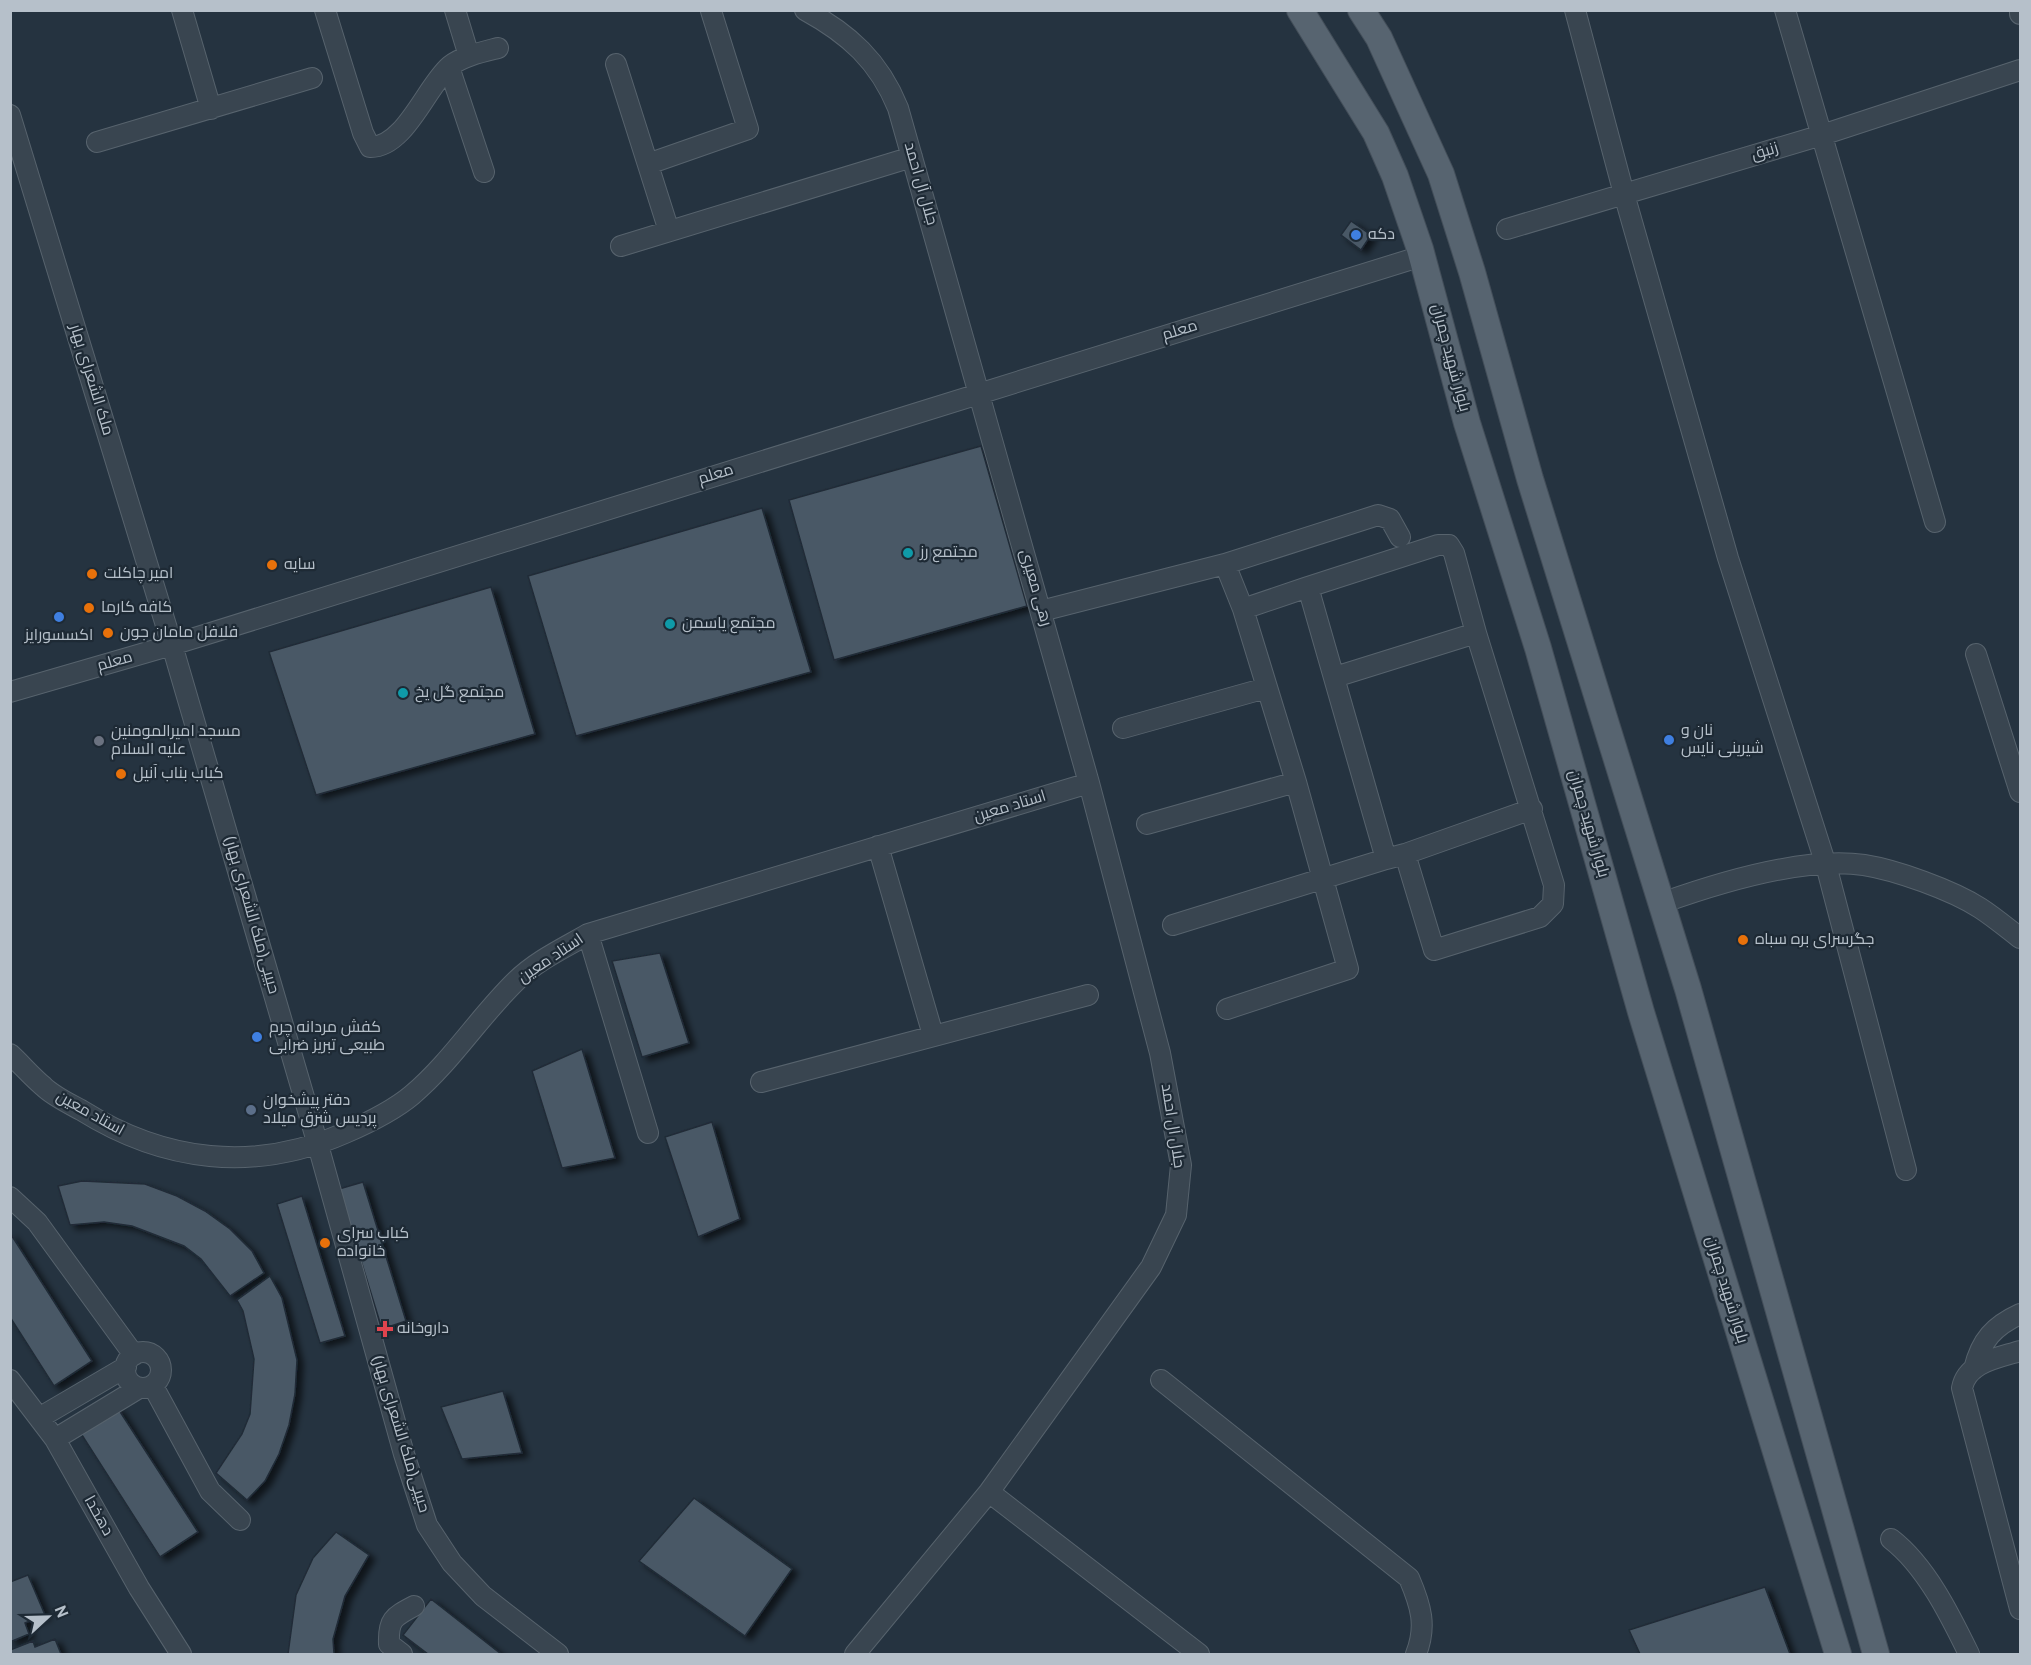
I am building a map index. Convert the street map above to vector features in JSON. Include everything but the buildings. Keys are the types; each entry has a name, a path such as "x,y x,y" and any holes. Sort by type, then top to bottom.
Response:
{"main road":[{"name":"بلوار شهید چمران","path":"1300,10 1376,133 1395,176 1422,256 1467,423 1538,648 1641,1012 1838,1654"},
{"path":"1361,10 1379,38 1429,145 1441,174 1472,272 1530,479 1611,748 1662,903 1876,1654"},
{"path":"1422,256 1461,241"}],"street":[{"path":"182,10 211,109"},
{"path":"325,10 363,133 370,147 376,147 402,130 450,66 469,56 498,48"},
{"path":"455,10 469,56"},
{"name":"جلال آل احمد","path":"805,10 830,23 861,50 887,80 912,157 980,393"},
{"path":"1575,10 1624,194 1728,558 1826,865 1906,1170"},
{"path":"1785,10 1935,522"},
{"path":"648,164 748,129 711,11"},
{"path":"616,64 669,231"},
{"path":"450,66 483,172"},
{"name":"زنبق","path":"1508,230 1822,135 2020,70"},
{"path":"98,142 312,78"},
{"name":"ملک الشعرای بهار","path":"10,115 172,645"},
{"path":"621,246 912,157"},
{"name":"معلم","path":"10,692 172,645 1422,256"},
{"name":"رهی معیری","path":"980,393 1089,783"},
{"path":"1041,611 1225,564 1378,515 1390,519 1400,537"},
{"path":"1242,609 1438,545 1449,545 1454,553 1476,633 1532,809 1554,885 1553,904 1540,917 1434,950 1405,854"},
{"path":"1225,564 1242,609 1296,783 1348,969 1227,1009"},
{"path":"1308,587 1386,859"},
{"path":"1335,677 1476,633"},
{"name":"حبیبی(ملک الشعرای بهار)","path":"172,645 318,1144 404,1454 427,1525 452,1563 483,1596 558,1654"},
{"path":"1976,654 2020,792"},
{"path":"1123,728 1266,688"},
{"name":"جلال آل احمد","path":"855,1654 989,1492 1151,1267 1176,1215 1181,1165 1160,1053 1089,783"},
{"name":"استاد معین","path":"10,1054 44,1088 104,1125 148,1144 194,1156 237,1158 281,1153 318,1144 364,1125 411,1096 465,1042 517,980 588,934 1089,783"},
{"path":"1147,824 1296,783"},
{"path":"1173,925 1323,876 1405,854 1532,809"},
{"path":"878,846 933,1035"},
{"path":"1662,903 1709,886 1777,870 1826,865 1863,865 1913,878 1979,907 2020,938"},
{"path":"588,934 648,1133"},
{"path":"762,1082 1088,995"},
{"path":"10,1197 37,1222 130,1361 128,1380 146,1387 210,1491 240,1520"},
{"path":"1974,1369 1978,1350 1987,1336 2001,1322 2020,1314"},
{"path":"2020,1352 1974,1369 1964,1379 1962,1388 2020,1609"},
{"path":"39,1418 130,1361 147,1353 158,1361 161,1374 146,1387 55,1439"},
{"name":"دهخدا","path":"10,1380 55,1439 139,1588 181,1654"},
{"path":"1161,1380 1409,1578 1423,1614 1422,1637 1416,1654"},
{"path":"989,1492 1199,1654"},
{"path":"1891,1539 1902,1548 1952,1618 1969,1654"},
{"path":"402,1654 389,1644 388,1630 395,1616 414,1606"}],"place":[{"name":"دکه","path":"1356,235"},
{"name":"مجتمع رز","path":"908,553"},
{"name":"سایه","path":"272,565"},
{"name":"امیر چاکلت","path":"92,574"},
{"name":"کافه کارما","path":"89,608"},
{"name":"اکسسورایز","path":"59,617"},
{"name":"مجتمع یاسمن","path":"670,624"},
{"name":"فلافل مامان جون","path":"108,633"},
{"name":"مجتمع گل یخ","path":"403,693"},
{"name":"نان و شیرینی نایس","path":"1669,740"},
{"name":"مسجد امیرالمومنین علیه السلام","path":"99,741"},
{"name":"کباب بناب آنیل","path":"121,774"},
{"name":"جگرسرای بره سباه","path":"1743,940"},
{"name":"کفش مردانه چرم طبیعی تبریز ضرابی","path":"257,1037"},
{"name":"دفتر پیشخوان پردیس شرق میلاد","path":"251,1110"},
{"name":"کباب سرای خانواده","path":"325,1243"},
{"name":"داروخانه","path":"385,1329"}]}
